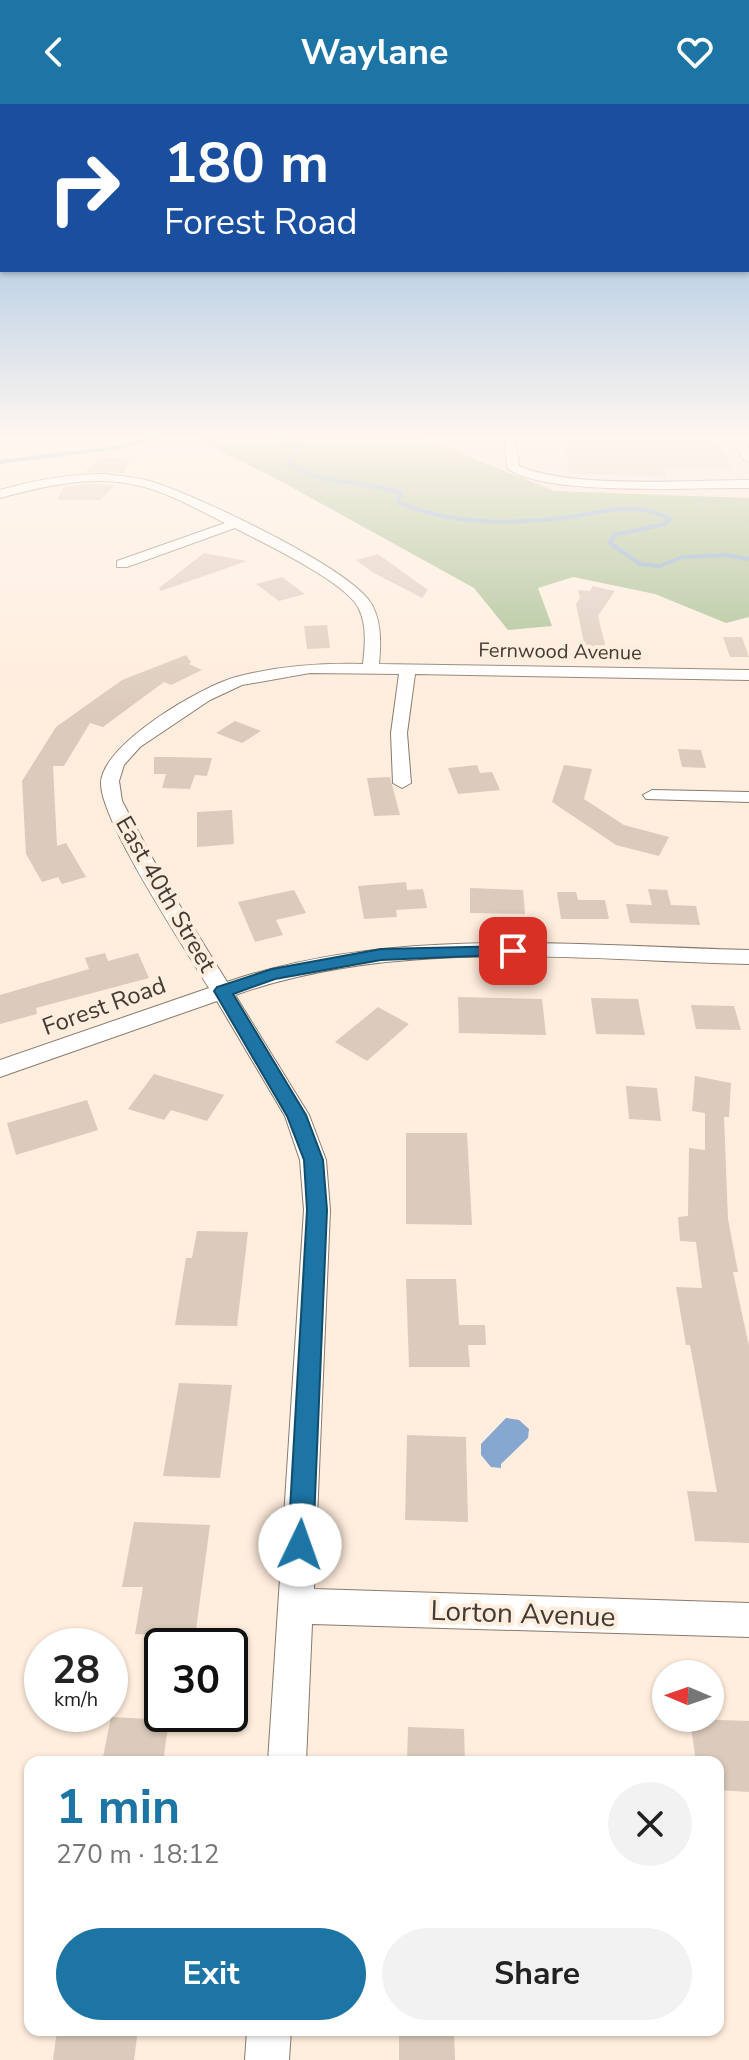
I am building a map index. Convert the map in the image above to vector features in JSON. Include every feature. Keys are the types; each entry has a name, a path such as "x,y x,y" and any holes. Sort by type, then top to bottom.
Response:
{"street":[{"path":"122,564 224,528"},
{"path":"239,528 350,587 364,604 369,619 374,642 371,667"},
{"name":"Fernwood Avenue","path":"371,667 749,675"},
{"name":"East 40th Street","path":"287,1756 317,1210 313,1160 297,1115 154,880 113,801 110,781 116,764 134,743 163,721 238,681 310,668 371,667"},
{"path":"402,783 399,733 408,668"},
{"path":"652,795 749,797"},
{"name":"Forest Road","path":"0,1069 272,974 381,954 513,951 749,957"},
{"name":"Lorton Avenue","path":"297,1606 749,1620"},
{"path":"267,2060 269,2036"}],"green space":[{"path":"366,528 749,528 749,617 726,623 655,594 573,577 538,588 552,626 508,630 474,588"}],"water":[{"path":"506,1418 519,1420 529,1429 528,1438 501,1464 501,1468 491,1467 481,1455 481,1444"}],"building":[{"path":"204,553 247,561 161,591 159,588"},
{"path":"378,554 428,590 422,598 372,572 356,560"},
{"path":"282,577 305,594 279,601 256,584"},
{"path":"593,586 615,591 598,616 606,648 585,648 576,604 580,598 578,590 590,591"},
{"path":"327,625 330,648 307,649 304,626"},
{"path":"723,637 742,637 749,657 730,657"},
{"path":"186,655 191,662 189,664 202,670 171,685 164,682 103,727 90,723 64,766 53,766 57,846 66,843 86,877 62,884 58,877 42,882 26,854 22,781 56,727 122,680"},
{"path":"235,721 261,731 242,743 216,733"},
{"path":"678,749 701,750 706,768 682,767"},
{"path":"154,757 212,758 207,776 195,775 190,789 162,788 166,774 154,774"},
{"path":"477,765 480,773 492,772 500,790 458,794 448,768"},
{"path":"564,765 592,769 584,799 624,825 669,837 659,856 616,845 552,802"},
{"path":"390,777 400,815 374,816 367,778"},
{"path":"232,810 234,844 197,847 197,812"},
{"path":"406,882 407,890 423,889 427,908 396,910 397,917 364,919 358,886"},
{"path":"470,888 523,890 525,914 470,913"},
{"path":"648,889 667,890 671,905 696,906 700,925 630,923 626,904 652,905"},
{"path":"294,890 306,913 276,920 283,935 255,942 238,902"},
{"path":"557,892 576,892 578,900 605,900 609,919 561,919"},
{"path":"105,953 108,961 138,953 149,978 36,1008 37,1014 0,1024 0,995 89,969 85,958"},
{"path":"458,997 542,999 546,1035 459,1033"},
{"path":"591,998 638,999 645,1035 596,1034"},
{"path":"691,1005 734,1006 741,1030 696,1029"},
{"path":"378,1007 409,1024 367,1061 335,1042"},
{"path":"154,1074 224,1095 207,1121 171,1110 164,1120 128,1109"},
{"path":"695,1076 731,1083 729,1117 724,1117 728,1219 738,1272 733,1272 749,1346 749,1543 695,1541 687,1491 717,1492 676,1287 702,1288 696,1242 680,1241 678,1217 688,1216 689,1148 705,1150 705,1113 692,1111"},
{"path":"626,1086 657,1088 661,1121 629,1119"},
{"path":"87,1100 98,1130 16,1155 7,1123"},
{"path":"406,1133 467,1133 472,1225 406,1224"},
{"path":"197,1231 248,1232 237,1326 175,1325 186,1258 192,1258"},
{"path":"406,1279 456,1279 459,1325 485,1325 486,1345 468,1345 470,1367 409,1367"},
{"path":"179,1383 232,1385 220,1478 163,1476"},
{"path":"407,1435 466,1437 468,1522 405,1520"},
{"path":"134,1522 210,1525 196,1628 144,1628 144,1634 135,1634 143,1587 122,1587"},
{"path":"128,1718 144,1719 144,1732 167,1732 164,1756 103,1756 108,1732 128,1732"},
{"path":"724,1720 749,1721 749,1792 724,1790 724,1756 695,1756 692,1732 724,1732"},
{"path":"408,1727 464,1729 465,1756 407,1756"},
{"path":"56,2036 137,2036 134,2060 53,2060"},
{"path":"399,2036 454,2036 455,2060 399,2060"}],"waterway":[{"path":"645,528 614,535 610,543 640,564 660,566 682,557 725,555 749,559"}],"route":[{"path":"300,1545 317,1210 313,1160 297,1115 223,991 272,974 381,954 513,951"}]}
